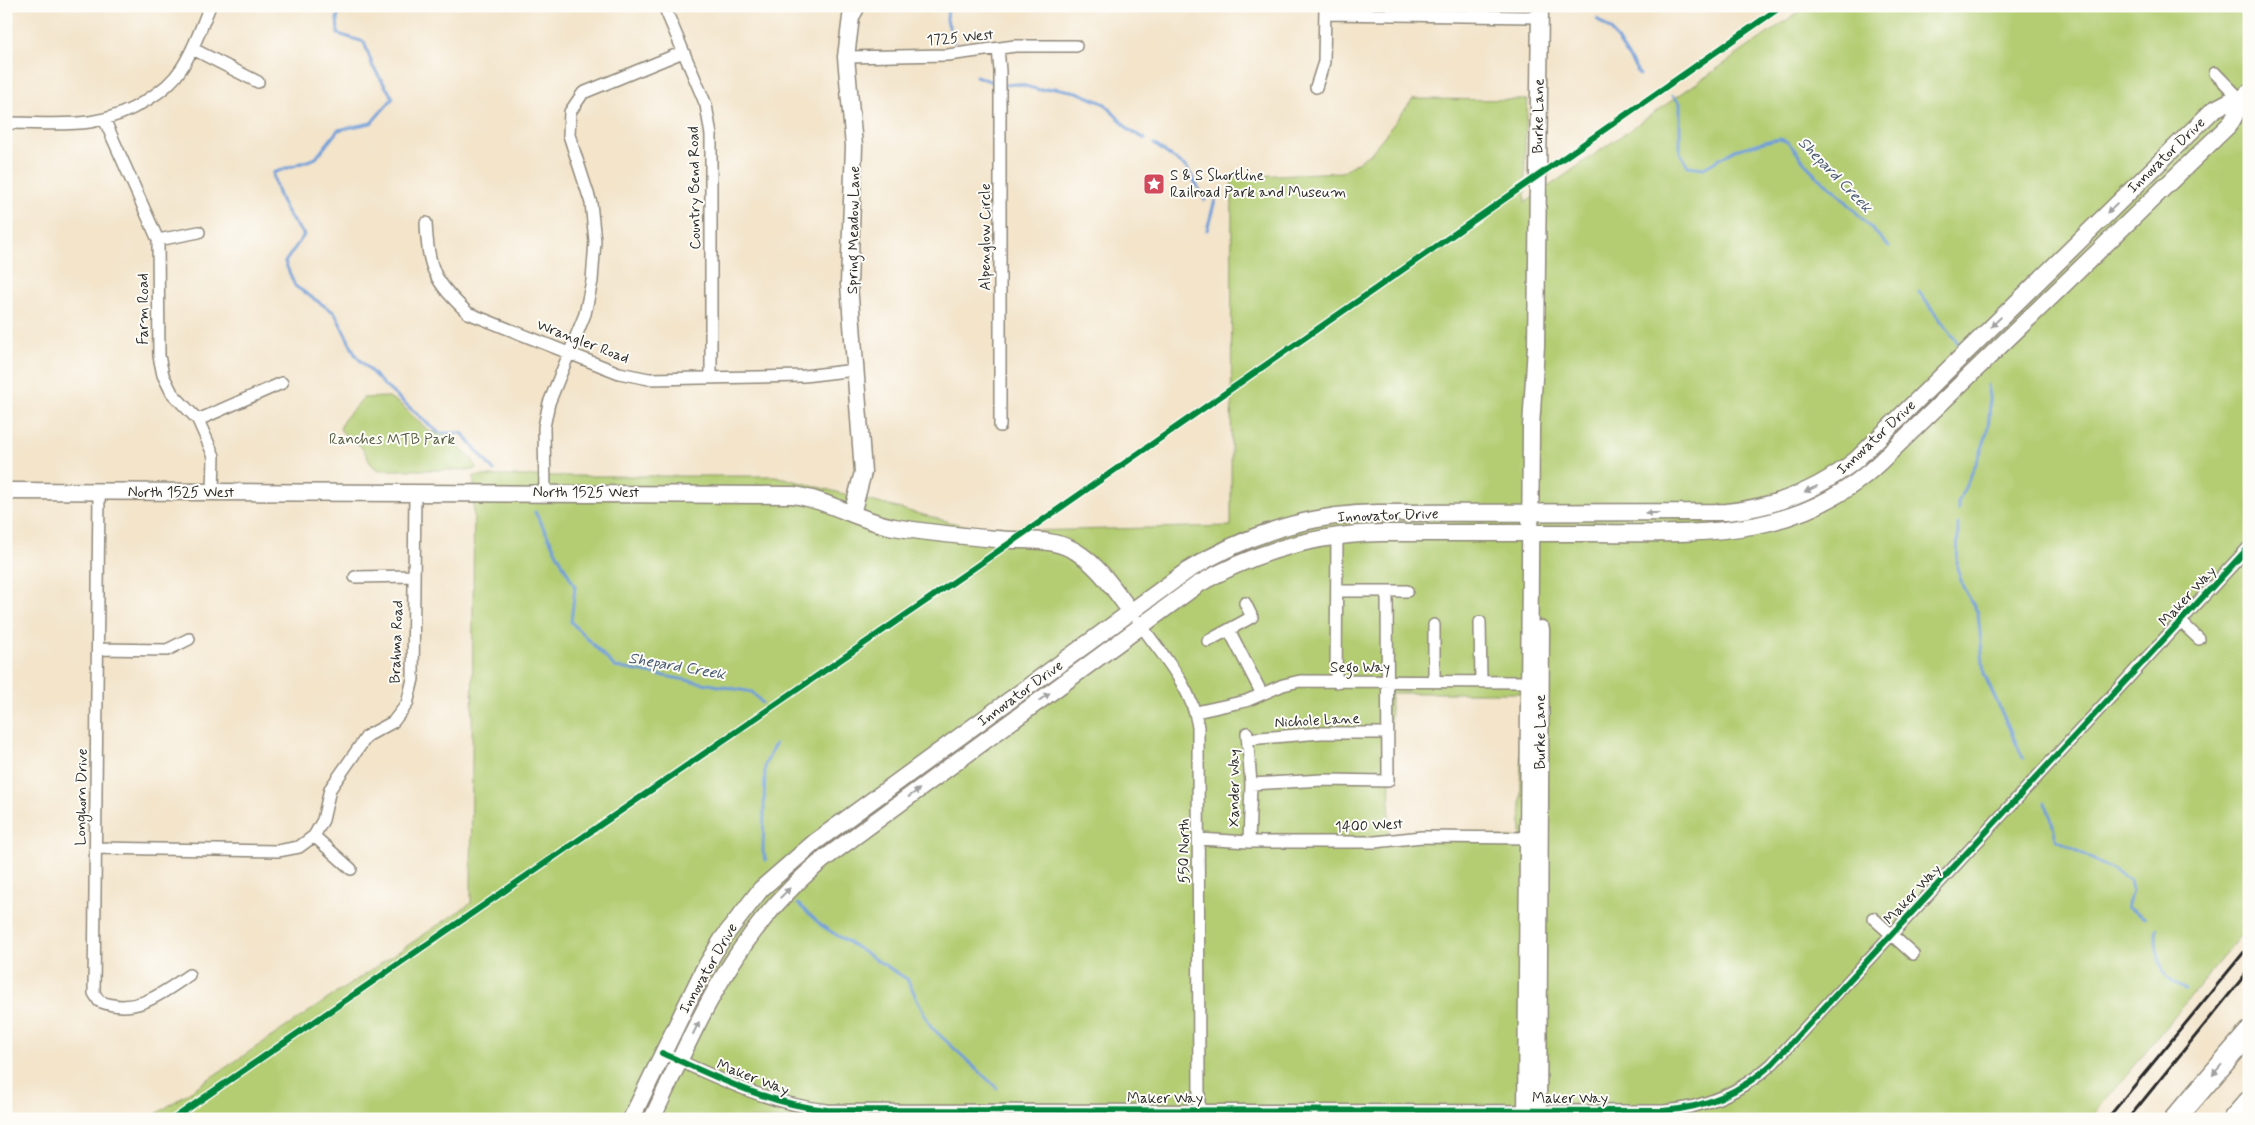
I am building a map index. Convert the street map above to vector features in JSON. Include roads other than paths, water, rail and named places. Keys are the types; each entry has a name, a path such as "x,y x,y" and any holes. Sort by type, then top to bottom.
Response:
{"highway":[{"path":"2175,1119 2249,1033"},
{"path":"2234,1119 2249,1102"}],"main road":[{"name":"Spring Meadow Lane","path":"852,514 863,472 850,284 854,146 846,57 851,17 857,6"},
{"name":"Burke Lane","path":"1532,1115 1536,513 1532,407 1536,346 1539,11"},
{"name":"Innovator Drive","path":"630,1119 703,971 723,938 749,902 773,877 815,842 1131,612 1215,554 1263,533 1306,521 1361,514 1726,512 1770,504 1822,483 1862,454 2213,110 2228,102 2246,100"},
{"name":"Innovator Drive","path":"652,1119 716,988 735,955 769,911 795,884 840,847 1197,586 1245,560 1284,546 1337,535 1382,533 1723,531 1784,519 1835,498 1871,472 2228,126 2246,100"},
{"name":"North 1525 West","path":"6,491 782,494 817,500 875,523 895,528 998,539 1044,540 1062,544 1081,554 1097,569 1131,612"},
{"name":"Burke Lane","path":"1534,838 1529,682 1536,533"}],"street":[{"path":"6,123 80,124 105,121 130,111 161,91 180,70 192,49 210,6"},
{"name":"Country Bend Road","path":"664,6 706,105 710,135 710,378"},
{"path":"1316,87 1324,62 1326,10 1539,11"},
{"name":"1725 West","path":"846,57 948,55 1015,46 1076,46"},
{"name":"Alpenglow Circle","path":"998,48 1000,71 1000,426"},
{"path":"192,49 258,82"},
{"path":"545,492 544,427 549,403 586,314 592,281 595,241 591,203 569,135 570,112 583,93 683,52"},
{"path":"2215,73 2246,100"},
{"name":"Farm Road","path":"105,121 158,240 159,356 163,375 172,393 198,420 214,456 213,492"},
{"name":"Wrangler Road","path":"426,223 427,254 435,276 449,295 468,313 634,376 649,379 804,376 855,370"},
{"path":"158,240 199,232"},
{"path":"198,420 282,383"},
{"name":"Longhorn Drive","path":"99,492 94,993 99,1001 124,1006 151,1001 189,975"},
{"name":"Brahma Road","path":"314,836 322,820 330,789 335,781 367,736 393,722 407,704 413,679 415,492"},
{"path":"1336,682 1337,535"},
{"name":"Maker Way","path":"662,1053 764,1097 818,1109 1199,1110 1532,1115 1669,1111 1700,1106 1724,1097 1749,1084 1772,1064 2249,547"},
{"path":"355,577 413,576"},
{"path":"1337,592 1407,591"},
{"path":"1251,784 1323,780 1388,781 1387,592"},
{"path":"1208,640 1252,617 1245,604"},
{"name":"550 North","path":"1131,612 1184,686 1196,712 1199,736 1200,839 1199,1110"},
{"path":"2180,621 2199,639"},
{"path":"1480,622 1481,682"},
{"path":"1434,625 1434,681"},
{"path":"1229,630 1262,694"},
{"path":"98,649 167,650 189,639"},
{"name":"Sego Way","path":"1196,712 1246,701 1300,681 1529,682"},
{"name":"Nichole Lane","path":"1248,736 1388,732"},
{"name":"Xander Way","path":"1248,736 1251,784 1249,842"},
{"path":"96,848 278,851 299,847 314,836 351,869"},
{"name":"1400 West","path":"1200,839 1249,842 1384,842 1434,836 1534,838"},
{"path":"1873,918 1913,954"}],"waterway":[{"name":"Shepard Creek","path":"343,6 337,18 338,34 364,42 373,67 393,98 371,123 338,130 316,158 273,173 277,190 284,206 304,235 285,262 295,286 335,313 356,356 386,387 439,433 462,433 494,471"},
{"path":"948,6 947,20 954,42"},
{"name":"Shepard Creek","path":"1597,19 1611,30 1640,75"},
{"path":"976,76 998,84"},
{"path":"1004,85 1018,84 1040,90 1055,88 1077,92 1105,104 1129,130 1145,139"},
{"name":"Shepard Creek","path":"1673,96 1680,103 1680,153 1688,166 1704,168 1735,150 1772,140 1780,139 1788,142 1815,175 1835,190 1889,247"},
{"path":"1154,144 1187,168 1205,200"},
{"path":"1207,230 1215,200"},
{"name":"Shepard Creek","path":"1919,292 1958,343"},
{"name":"Shepard Creek","path":"1958,510 1958,502 1978,460 1987,431 1989,416 1987,385"},
{"name":"Shepard Creek","path":"535,512 575,587 571,622 615,667 752,692 762,703"},
{"name":"Shepard Creek","path":"1958,524 1957,568 1963,587 1978,613 1984,674 2023,758"},
{"name":"Shepard Creek","path":"766,860 763,852 765,765 775,744"},
{"name":"Shepard Creek","path":"2045,803 2056,839 2130,880 2132,891 2127,907 2145,918"},
{"name":"Shepard Creek","path":"798,904 822,926 907,979 931,1027 997,1088"},
{"name":"Shepard Creek","path":"2157,929 2157,949 2163,971 2167,977 2185,990"}],"railway":[{"path":"2107,1119 2249,946"},
{"path":"2128,1119 2249,970"}],"place":[{"name":"S & S Shortline Railroad Park and Museum","path":"1154,184"}],"park label":[{"name":"Ranches MTB Park","path":"392,439"}]}
